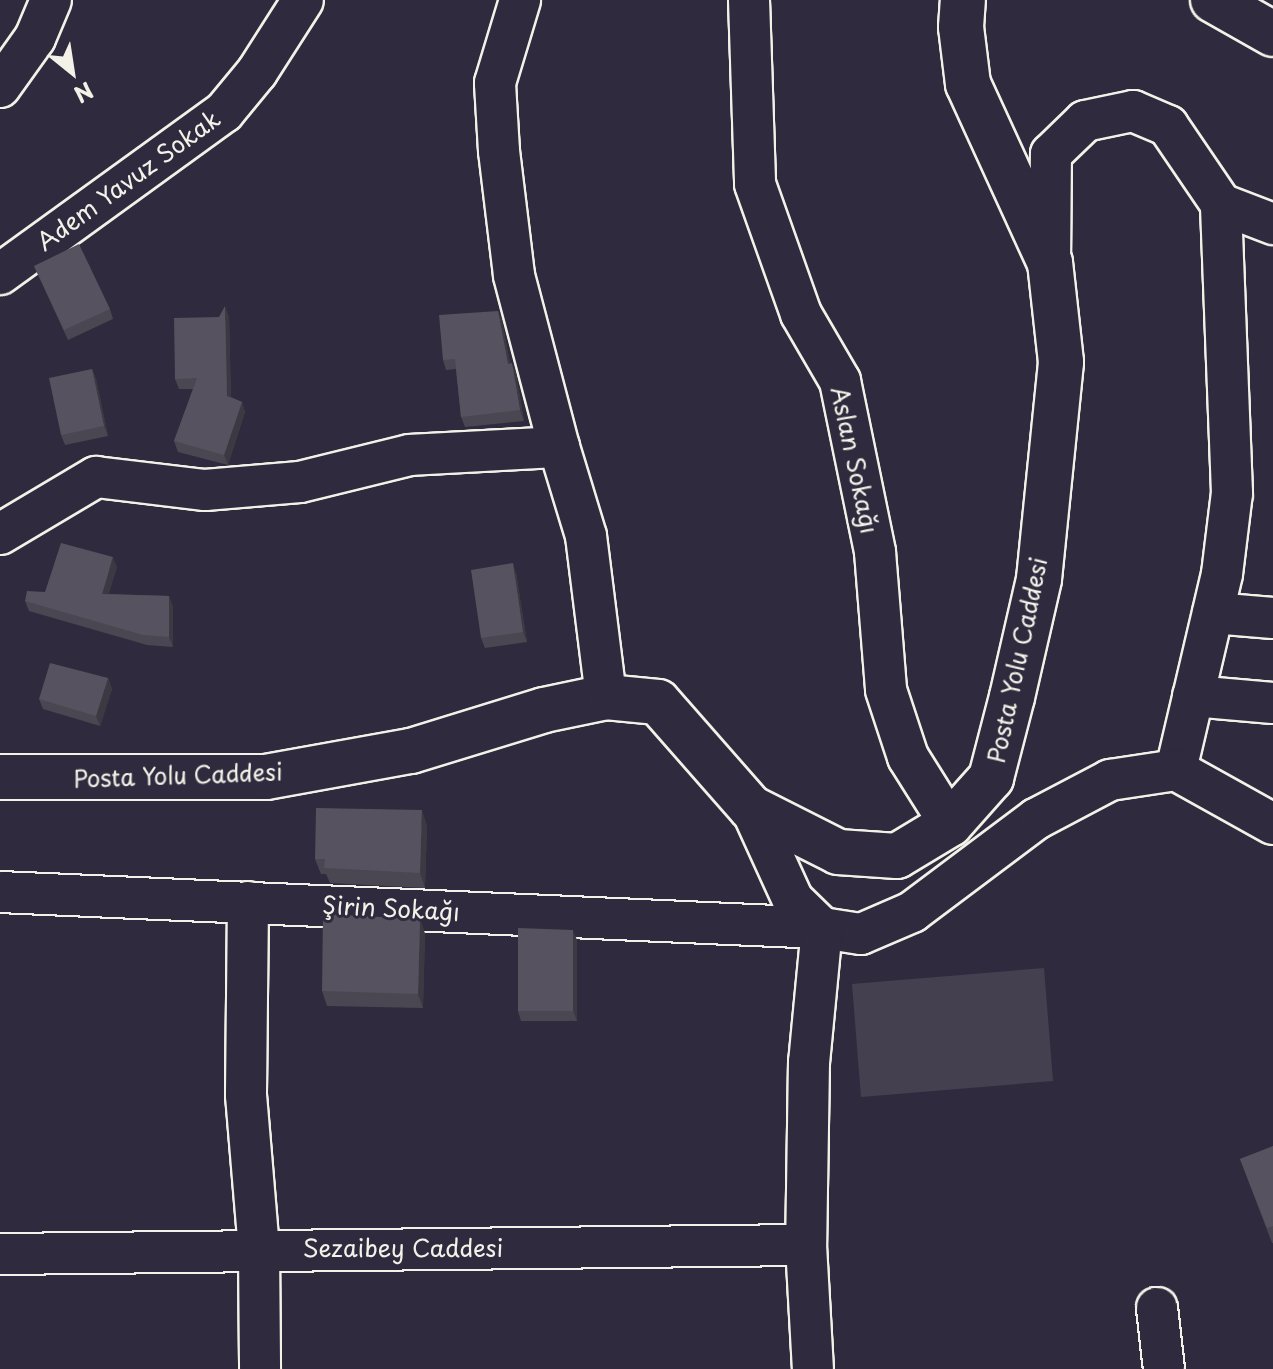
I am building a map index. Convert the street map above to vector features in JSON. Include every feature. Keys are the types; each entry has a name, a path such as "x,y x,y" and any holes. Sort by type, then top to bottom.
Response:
{"street":[{"path":"0,87 35,38 51,0"},
{"name":"Adem Yavuz Sokak","path":"0,274 224,112 257,72 303,0"},
{"path":"520,0 495,83 499,151 514,275 586,536 606,697"},
{"name":"Aslan Sokağı","path":"749,0 755,184 801,314 840,381 875,552 886,690 908,757 950,824"},
{"name":"Posta Yolu Caddesi","path":"0,777 266,777 411,751 544,710 606,697 658,702 751,808 838,852 897,856 950,824 991,778 1039,579 1061,362 1050,263 968,84 961,27 963,0"},
{"path":"1213,0 1273,34"},
{"path":"1050,263 1051,154 1085,121 1133,111 1168,126 1221,204 1232,493 1213,613 1176,770 1273,824"},
{"path":"1221,204 1273,224"},
{"path":"0,534 96,477 205,490 300,482 410,455 559,447"},
{"path":"1213,613 1273,618"},
{"path":"1193,696 1273,703"},
{"name":"Şirin Sokağı","path":"0,892 802,927 861,934 912,912 1036,819 1110,780 1176,770"},
{"path":"751,808 802,927 809,1062 806,1245 813,1369"},
{"path":"248,902 246,1095 259,1249 260,1369"},
{"name":"Sezaibey Caddesi","path":"0,1254 806,1245"},
{"path":"1157,1308 1164,1369"}],"shaded area":[{"path":"1044,968 1053,1081 861,1097 852,984"}],"building":[{"path":"79,244 110,309 64,330 34,266"},
{"path":"225,306 227,396 242,402 224,455 174,441 197,378 175,379 174,318 219,317"},
{"path":"498,311 520,410 461,417 455,359 443,360 439,315"},
{"path":"92,369 104,426 61,435 49,378"},
{"path":"61,543 113,557 102,594 169,596 169,637 143,635 25,601 27,591 45,592"},
{"path":"513,563 523,632 481,638 471,570"},
{"path":"50,663 108,678 96,716 39,699"},
{"path":"316,808 422,810 420,873 324,868 325,859 315,859"},
{"path":"323,914 420,919 418,994 322,991"},
{"path":"518,928 573,930 573,1011 518,1011"},
{"path":"1273,1146 1273,1226 1267,1228 1240,1159"}]}
